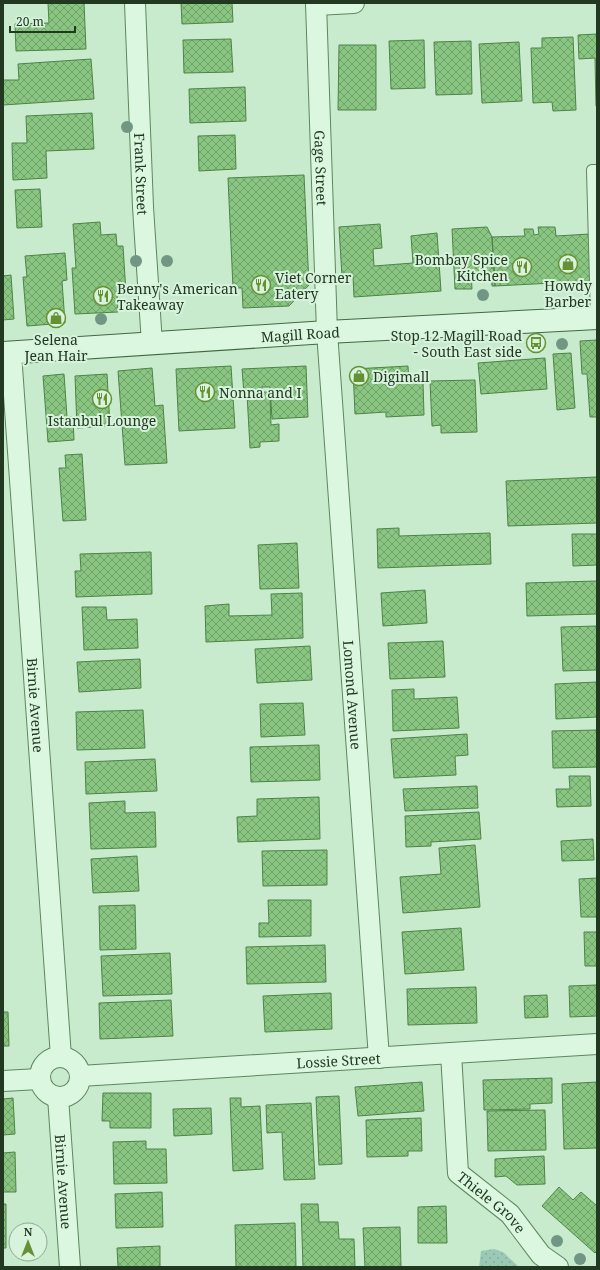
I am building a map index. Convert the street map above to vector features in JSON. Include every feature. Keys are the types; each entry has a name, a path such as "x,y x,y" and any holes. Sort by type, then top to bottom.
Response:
{"main road":[{"name":"Magill Road","path":"7,353 327,332 597,318"}],"street":[{"name":"Frank Street","path":"135,3 143,207 152,344"},
{"path":"316,4 354,3"},
{"name":"Gage Street","path":"316,4 327,332"},
{"name":"Lomond Avenue","path":"327,332 379,1058"},
{"name":"Birnie Avenue","path":"7,353 61,1057"},
{"name":"Lossie Street","path":"80,1076 597,1044"},
{"name":"Thiele Grove","path":"451,1053 458,1173 510,1214 541,1255 558,1267"},
{"path":"61,1057 68,1058 74,1063 80,1076 76,1089 65,1097 58,1097 45,1091 39,1079 43,1066 47,1061 61,1057"},
{"path":"3,1081 39,1079"},
{"name":"Birnie Avenue","path":"58,1097 70,1267"}],"lane":[{"path":"597,170 592,170 597,318"}],"green space":[{"path":"494,1249 503,1252 519,1267 479,1267 481,1251"}],"building":[{"path":"48,3 84,3 86,49 16,51 15,24 49,23"},
{"path":"181,3 232,3 233,22 182,24"},
{"path":"597,34 596,106 595,58 579,59 578,35"},
{"path":"573,37 576,110 553,111 552,102 533,103 531,48 542,48 542,38"},
{"path":"231,39 233,72 184,73 183,40"},
{"path":"424,40 425,88 391,89 389,41"},
{"path":"471,41 472,94 436,95 434,42"},
{"path":"519,42 522,101 482,103 479,44"},
{"path":"339,45 376,45 376,110 338,110"},
{"path":"91,59 94,99 3,105 3,80 19,80 18,64"},
{"path":"245,87 246,121 190,123 189,89"},
{"path":"92,113 94,149 46,151 47,178 13,180 12,143 27,143 26,116"},
{"path":"235,135 236,169 199,171 198,136"},
{"path":"304,175 309,285 289,306 243,308 242,288 233,288 228,178"},
{"path":"40,189 42,227 17,228 15,190"},
{"path":"100,222 101,235 116,234 117,246 123,246 126,293 117,294 118,312 75,314 72,268 76,268 73,224"},
{"path":"380,224 382,248 373,249 374,266 413,263 411,236 437,233 441,291 354,297 353,276 342,277 339,227"},
{"path":"487,227 492,237 495,286 492,286 491,272 471,273 472,289 455,289 452,229"},
{"path":"538,227 555,227 556,236 590,234 593,281 495,286 492,237 525,236 524,229 533,229 534,235 539,234"},
{"path":"65,253 67,280 62,281 65,323 27,326 23,277 27,277 25,256"},
{"path":"11,275 14,319 3,320 3,276"},
{"path":"597,340 597,417 590,417 587,374 582,374 580,341"},
{"path":"571,353 575,408 557,410 553,354"},
{"path":"545,358 547,389 481,394 478,363"},
{"path":"231,366 235,428 179,431 176,369"},
{"path":"306,366 308,417 272,419 270,387 262,387 262,392 270,392 271,425 279,424 279,441 260,442 260,447 250,448 247,394 244,394 242,369"},
{"path":"408,366 409,383 423,382 424,415 386,417 386,412 355,414 353,369"},
{"path":"152,368 155,406 163,405 167,463 125,465 118,371"},
{"path":"64,374 67,417 73,417 74,440 48,442 43,376"},
{"path":"107,374 110,426 77,428 75,376"},
{"path":"475,380 477,432 441,433 441,425 432,426 430,381"},
{"path":"82,454 86,520 63,521 59,468 66,468 65,455"},
{"path":"597,477 597,523 508,526 506,481"},
{"path":"399,528 399,536 490,533 491,564 378,568 377,529"},
{"path":"572,534 597,534 597,565 573,566"},
{"path":"297,543 299,588 260,589 258,545"},
{"path":"151,552 152,594 76,597 75,571 81,571 80,554"},
{"path":"597,581 597,614 527,616 526,583"},
{"path":"425,590 427,623 383,626 381,593"},
{"path":"302,593 303,638 206,642 205,606 229,604 229,616 272,615 271,594"},
{"path":"82,607 106,607 107,620 137,619 138,648 84,650"},
{"path":"597,626 597,670 563,671 561,627"},
{"path":"443,641 445,677 390,679 388,643"},
{"path":"310,646 312,680 257,683 255,649"},
{"path":"140,659 141,688 79,692 77,662"},
{"path":"597,682 597,717 556,719 555,684"},
{"path":"414,689 414,699 457,697 459,728 393,731 392,690"},
{"path":"303,703 305,735 261,737 260,704"},
{"path":"143,710 145,748 77,750 76,712"},
{"path":"597,730 597,767 553,768 552,731"},
{"path":"467,734 468,755 455,756 456,775 394,778 391,739"},
{"path":"319,745 320,780 251,782 250,747"},
{"path":"155,759 157,791 86,794 85,762"},
{"path":"569,776 590,776 591,806 557,807 556,789 570,789"},
{"path":"477,786 478,808 405,811 403,789"},
{"path":"319,797 320,839 238,842 237,817 257,816 257,799"},
{"path":"125,801 125,813 155,812 156,847 91,849 89,803"},
{"path":"479,812 481,839 431,842 431,846 406,847 405,816"},
{"path":"593,839 594,860 562,861 561,841"},
{"path":"475,845 480,907 403,913 400,877 441,874 439,848"},
{"path":"327,850 327,885 263,886 262,851"},
{"path":"137,856 139,891 93,893 91,859"},
{"path":"597,878 597,917 581,917 579,879"},
{"path":"268,900 311,900 311,936 259,937 259,923 269,923"},
{"path":"135,905 136,949 100,950 99,906"},
{"path":"461,928 464,970 405,974 402,932"},
{"path":"584,932 597,932 597,966 585,966"},
{"path":"325,945 326,982 247,984 246,947"},
{"path":"170,953 172,994 103,996 101,956"},
{"path":"597,985 597,1016 570,1017 569,986"},
{"path":"476,987 477,1023 408,1025 407,989"},
{"path":"331,993 332,1029 265,1032 263,996"},
{"path":"547,995 548,1017 525,1018 524,996"},
{"path":"171,1000 173,1036 100,1039 99,1003"},
{"path":"3,1012 8,1012 9,1046 3,1046"},
{"path":"552,1078 552,1103 530,1104 530,1109 484,1110 483,1080"},
{"path":"422,1082 424,1111 358,1116 355,1087"},
{"path":"597,1082 597,1148 564,1149 562,1084"},
{"path":"103,1093 151,1093 151,1128 110,1128 110,1121 102,1121"},
{"path":"339,1096 342,1164 319,1165 316,1097"},
{"path":"13,1098 15,1134 3,1135 3,1099"},
{"path":"230,1098 241,1098 241,1107 260,1106 263,1169 233,1171"},
{"path":"311,1103 315,1179 284,1180 282,1132 267,1133 266,1105"},
{"path":"211,1108 212,1134 174,1136 173,1109"},
{"path":"545,1110 546,1150 488,1151 487,1111"},
{"path":"421,1118 422,1151 408,1151 408,1156 367,1157 366,1120"},
{"path":"146,1141 146,1149 166,1149 167,1183 114,1184 113,1142"},
{"path":"15,1152 16,1192 3,1192 3,1153"},
{"path":"544,1156 545,1184 517,1185 506,1176 495,1177 495,1159"},
{"path":"559,1187 573,1200 581,1192 597,1206 597,1251 595,1253 542,1206"},
{"path":"162,1192 163,1227 116,1228 115,1194"},
{"path":"3,1204 6,1204 6,1248 3,1248"},
{"path":"301,1204 318,1204 319,1222 338,1222 339,1239 354,1239 355,1267 303,1267"},
{"path":"446,1206 447,1243 418,1243 418,1207"},
{"path":"295,1223 296,1267 236,1267 235,1225"},
{"path":"400,1227 401,1267 365,1267 363,1228"},
{"path":"160,1246 160,1267 118,1267 117,1248"}],"place":[{"name":"Howdy Barber","path":"568,264"},
{"name":"Bombay Spice Kitchen","path":"522,267"},
{"name":"Viet Corner Eatery","path":"261,285"},
{"name":"Benny's American Takeaway","path":"103,296"},
{"name":"Selena Jean Hair","path":"56,318"},
{"name":"Stop 12 Magill Road - South East side","path":"536,343"},
{"name":"Digimall","path":"359,376"},
{"name":"Nonna and I","path":"205,392"},
{"name":"Istanbul Lounge","path":"102,399"}]}
